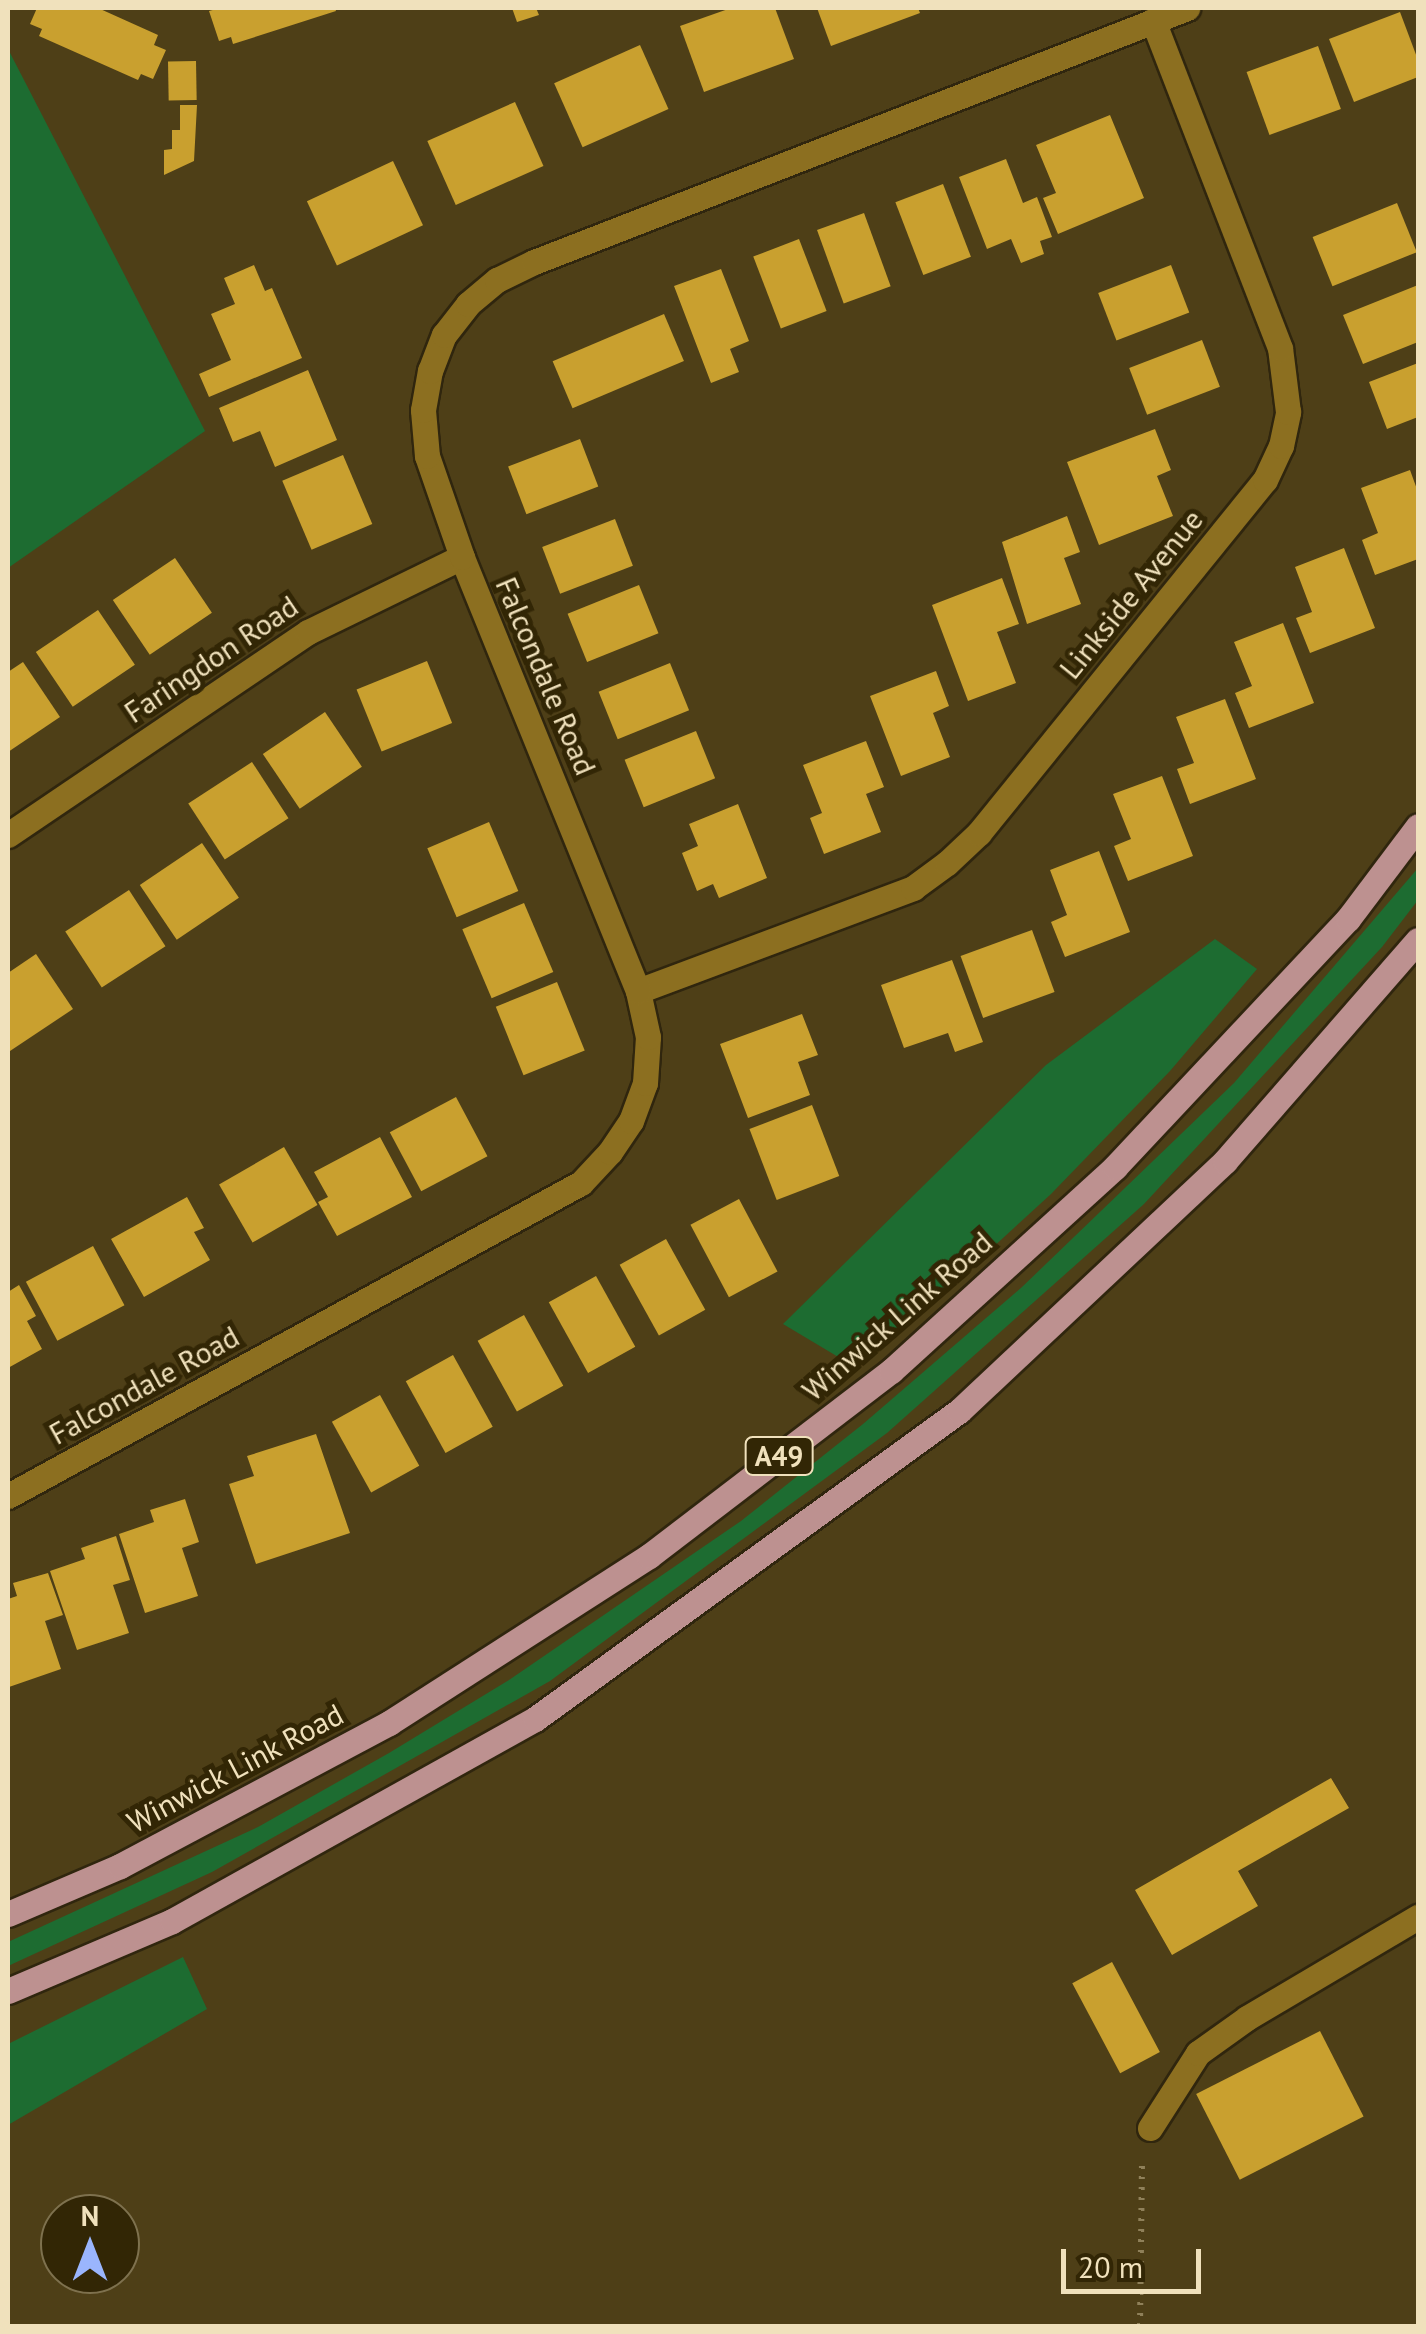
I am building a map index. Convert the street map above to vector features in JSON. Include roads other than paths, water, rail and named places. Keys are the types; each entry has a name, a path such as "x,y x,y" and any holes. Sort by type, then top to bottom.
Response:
{"main road":[{"name":"Winwick Link Road","path":"8,1914 120,1866 389,1722 648,1556 891,1371 1115,1167 1348,919 1418,826"},
{"name":"A49","path":"8,1991 172,1920 536,1720 959,1411 1225,1161 1418,940"}],"street":[{"name":"Falcondale Road","path":"8,1496 581,1183 610,1152 631,1120 645,1082 648,1038 638,991 462,558 427,456 423,410 430,371 444,335 468,304 497,280 534,262 1187,8"},
{"name":"Linkside Avenue","path":"638,991 913,888 947,864 979,833 1264,480 1281,446 1288,412 1280,348 1153,21"},
{"name":"Faringdon Road","path":"8,835 308,632 462,558"},
{"path":"1150,2128 1198,2053 1246,2018 1418,1916"}]}
